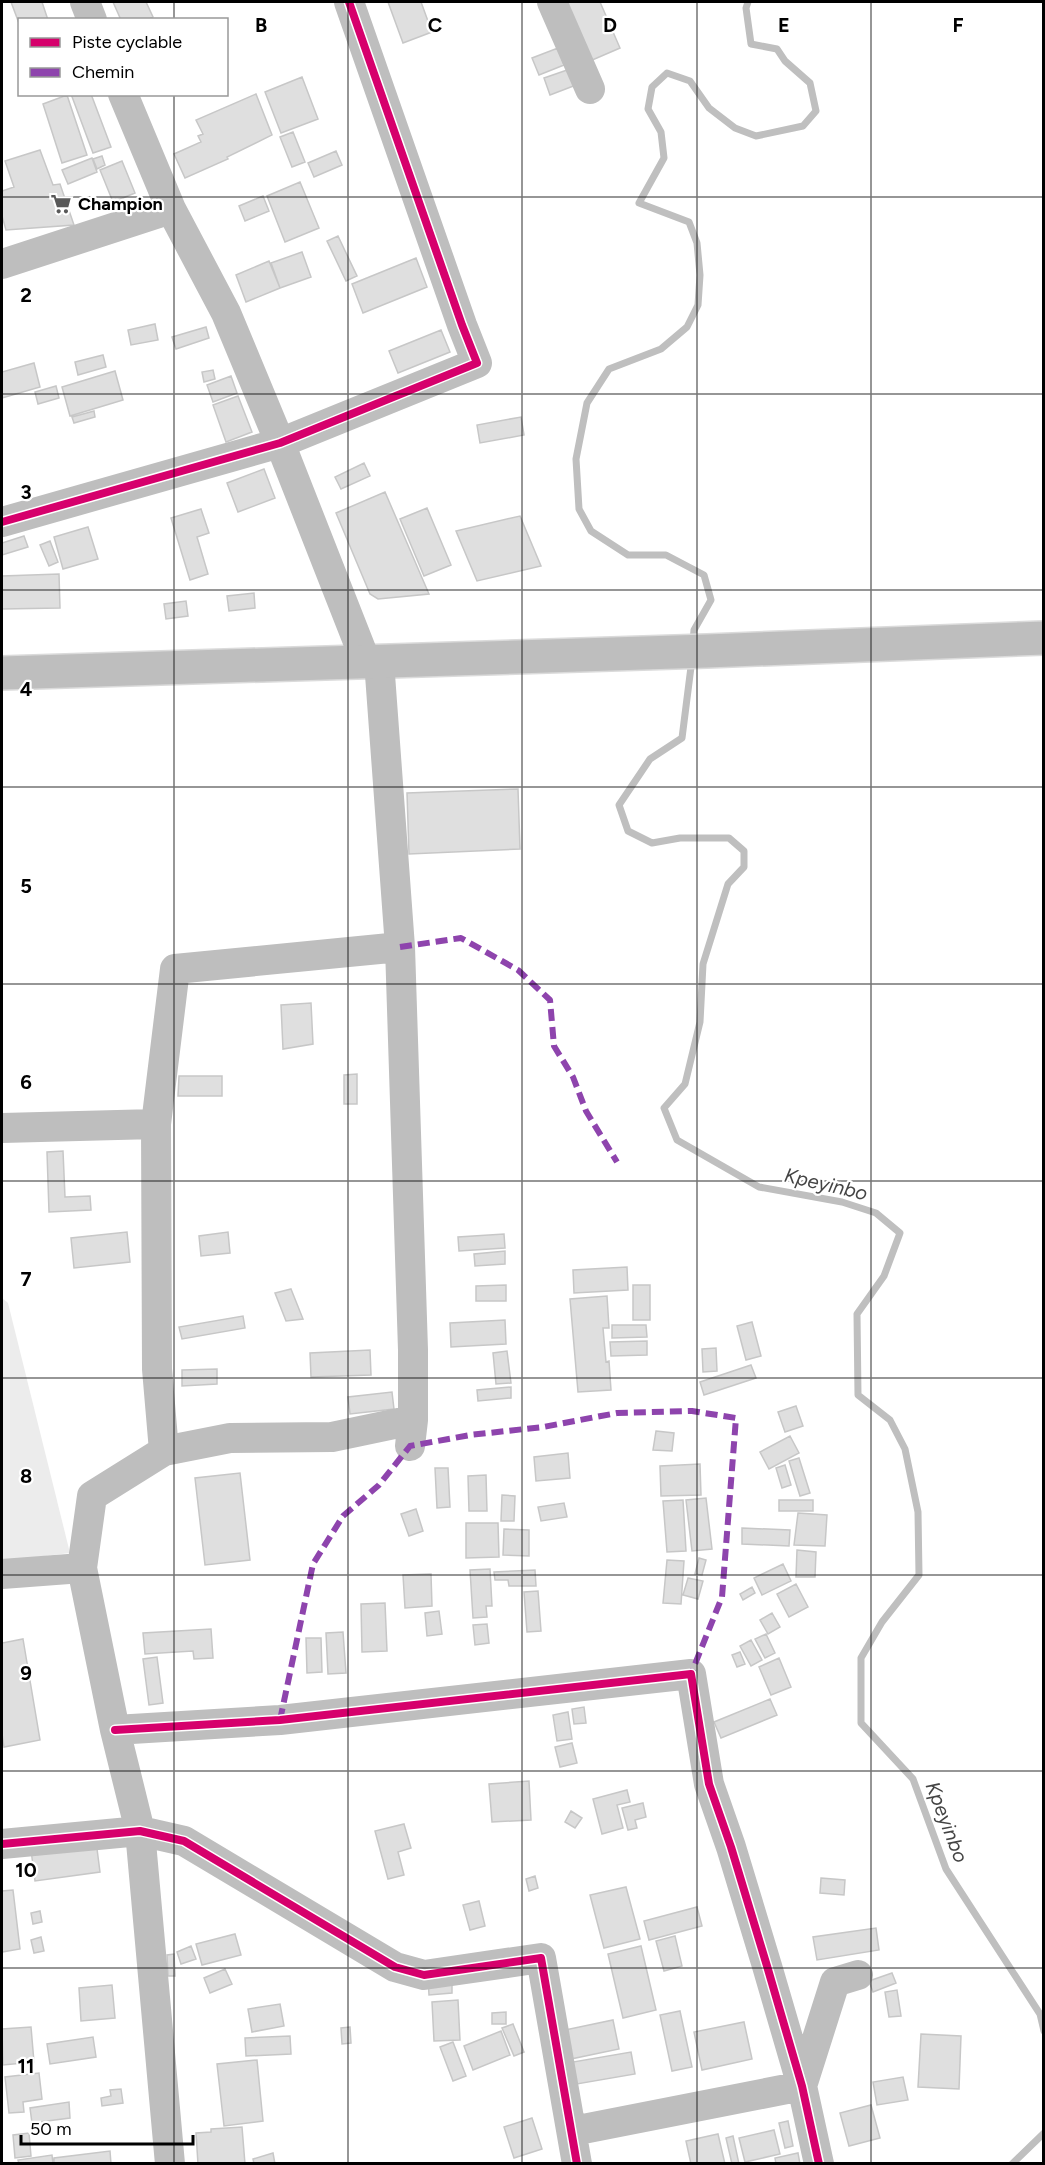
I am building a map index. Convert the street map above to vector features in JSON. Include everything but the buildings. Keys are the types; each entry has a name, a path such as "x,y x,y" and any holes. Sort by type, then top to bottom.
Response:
{"highway":[{"path":"2,673 1044,638"}],"street":[{"path":"85,2 92,18"},
{"path":"2,522 280,443 477,363 349,2"},
{"path":"552,2 590,89"},
{"path":"124,96 171,209 225,313 372,662 400,947 413,1350 412,1433 332,1437 230,1438 164,1451 92,1496 82,1568 115,1730 140,1831 170,2163"},
{"path":"2,264 171,209"},
{"path":"164,1451 157,1369 156,1124 175,969 400,947"},
{"path":"2,1128 156,1124"},
{"path":"2,1574 82,1568"},
{"path":"115,1730 280,1720 691,1674 709,1784 731,1847 802,2086 819,2163"},
{"path":"2,1844 140,1831 184,1841 395,1967 424,1975 541,1958 577,2163"},
{"path":"802,2086 836,1982 858,1975"},
{"path":"573,2130 802,2086"}],"shaded area":[{"path":"2,1298 8,1303 70,1553 2,1561"}],"waterway":[{"name":"Kpeyinbo","path":"693,642 694,630 711,600 704,575 666,555 628,555 591,531 579,509 576,459 587,403 609,369 661,349 687,327 698,305 700,275 697,243 689,222 639,203 664,158 661,132 648,109 652,87 667,73 690,81 709,108 735,128 756,136 803,126 816,111 810,83 785,61 777,49 751,44 746,8 748,2"},
{"name":"Kpeyinbo","path":"692,659 682,738 650,759 619,805 628,831 652,843 680,838 729,838 744,851 744,867 728,884 703,964 700,1022 685,1084 664,1108 677,1140 759,1187 842,1202 876,1213 900,1233 884,1276 857,1314 858,1395 890,1420 905,1449 918,1512 919,1575 882,1622 861,1658 861,1723 913,1779 946,1869 1040,2014 1044,2031"},
{"name":"Kpeyinbo","path":"1012,2164 1044,2133"}],"marked path":[{"path":"400,947 461,938 518,970 550,1000 554,1046 573,1077 586,1111 617,1162"},
{"path":"280,1720 313,1564 343,1516 379,1485 410,1446 470,1435 543,1427 617,1413 692,1411 736,1418 722,1597 691,1674"}],"cycle path":[{"path":"2,522 280,443 477,363 349,2"},
{"path":"115,1730 280,1720 691,1674 709,1784 731,1847 802,2086 819,2164"},
{"path":"2,1844 140,1831 184,1841 395,1967 424,1975 541,1958 577,2164"}],"place":[{"name":"Champion","path":"61,204"}]}
